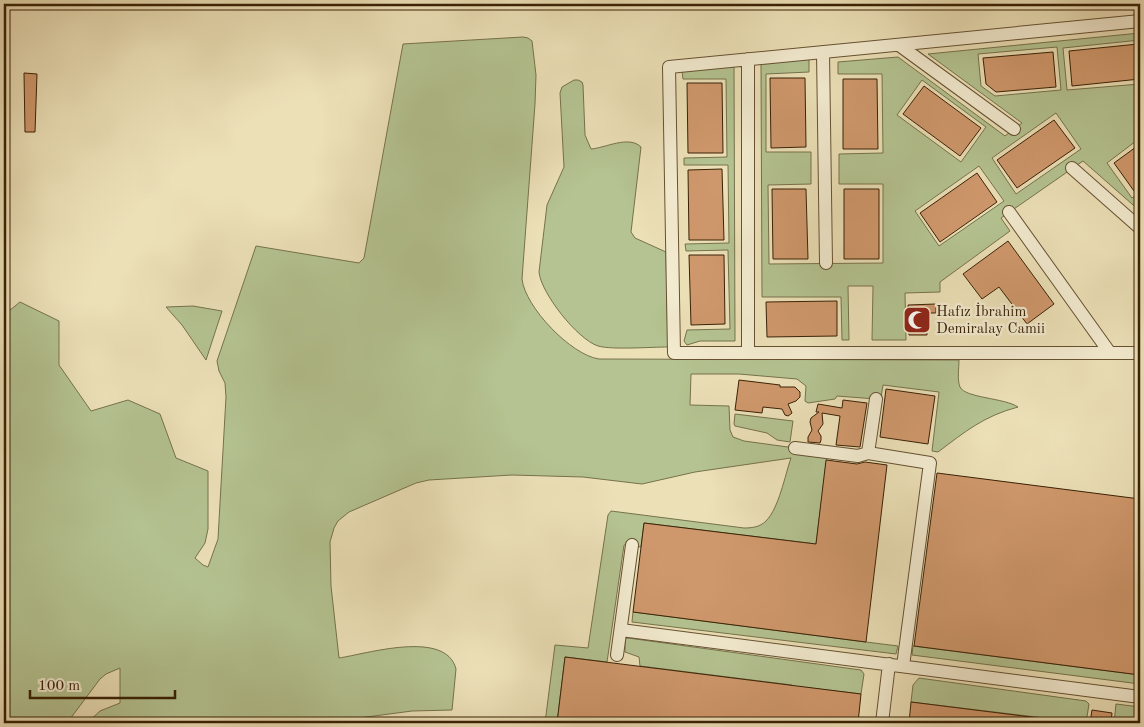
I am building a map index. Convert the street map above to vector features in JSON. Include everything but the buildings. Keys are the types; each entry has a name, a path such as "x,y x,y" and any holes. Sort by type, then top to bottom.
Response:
{"street":[{"path":"1140,21 669,68 674,353 1140,353"},
{"path":"899,45 1014,130"},
{"path":"823,52 826,264"},
{"path":"748,60 748,353"},
{"path":"1072,168 1140,228"},
{"path":"1010,212 1110,353"},
{"path":"868,453 876,399"},
{"path":"795,448 858,456 868,453 930,462 903,666"},
{"path":"617,655 632,546"},
{"path":"621,630 1140,697"},
{"path":"882,723 889,664"}],"green space":[{"path":"1140,33 1140,40 1063,48 1067,90 1140,84 1140,138 1107,163 1132,198 1140,192 1140,211 1083,161 1001,218 1010,231 940,282 940,292 905,293 906,340 872,340 873,286 848,286 849,340 842,340 841,297 762,297 761,64 809,59 809,72 766,74 766,152 811,152 811,184 768,185 769,264 883,263 883,184 839,184 839,154 883,153 882,74 838,74 838,62 898,57 1005,136 1022,123 928,54","holes":["1057,47 1061,90 995,96 981,86 978,54","922,80 986,127 961,162 897,115","1056,113 1081,149 1016,194 992,158","979,166 1004,201 939,246 915,211"]},
{"path":"523,37 532,41 536,75 522,279 531,303 540,316 576,349 588,356 599,359 959,360 959,381 963,391 1018,407 985,420 938,452 932,451 939,392 883,385 881,397 876,399 837,396 835,399 808,403 805,401 806,386 797,379 739,374 691,374 690,405 729,406 730,430 733,437 744,441 795,448 827,457 816,544 644,523 641,547 624,545 607,662 565,657 557,723 545,723 555,645 588,648 608,515 611,511 744,528 756,527 766,521 775,508 791,458 695,472 642,484 583,477 512,475 429,480 416,483 349,512 338,521 330,542 331,586 339,658 404,647 422,647 437,650 449,657 456,669 452,710 412,711 359,718 359,723 87,723 100,711 120,703 120,668 100,679 67,723 4,723 4,315 20,302 59,321 59,365 91,411 128,400 160,414 176,458 208,471 208,529 205,543 195,558 208,567 218,539 226,397 225,383 219,371 217,361 256,246 359,263 364,258 403,44"},
{"path":"734,66 735,341 700,341 687,345 684,341 687,330 730,329 728,250 686,251 685,244 729,243 728,165 684,165 684,158 727,157 726,79 683,79 682,71"},
{"path":"574,80 582,82 583,85 585,135 591,149 624,142 630,142 641,147 631,232 635,238 666,252 668,347 612,348 598,346 590,342 561,314 541,281 539,272 547,205 564,167 560,93 562,87"},
{"path":"193,306 222,311 206,360 182,325 166,307"},
{"path":"735,414 793,421 790,442 777,440 767,433 735,426"},
{"path":"633,612 898,646 896,654 632,622"},
{"path":"625,639 861,670 864,674 861,694 801,687 797,723 787,723 792,685 640,666 639,657 625,652"},
{"path":"913,646 1140,675 1140,684 912,655"},
{"path":"919,678 1086,701 1089,704 1086,723 911,702 913,685"},
{"path":"1116,704 1140,707 1140,723 1114,723"}],"place":[{"name":"Hafız İbrahim Demiralay Camii","path":"917,320"}]}
